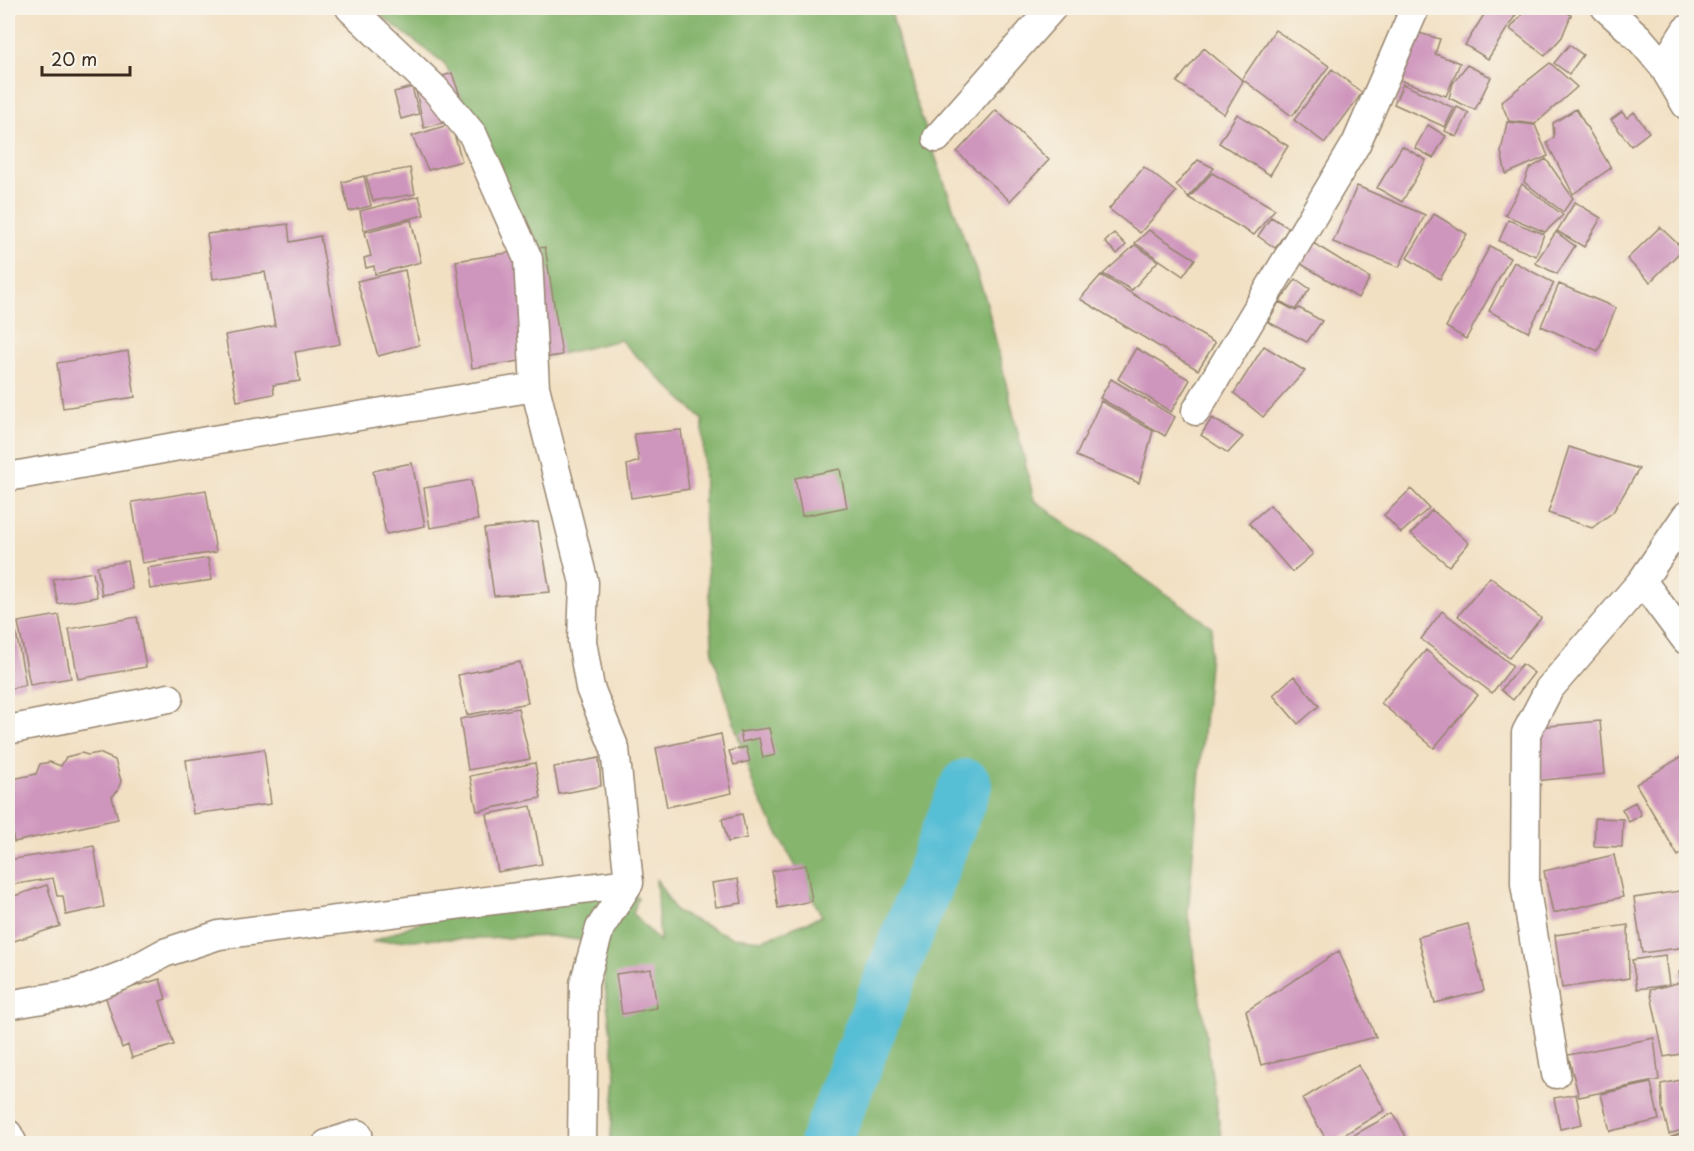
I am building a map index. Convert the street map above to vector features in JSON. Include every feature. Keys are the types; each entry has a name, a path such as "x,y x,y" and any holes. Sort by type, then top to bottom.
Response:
{"street":[{"path":"350,8 435,89 472,135 528,259 535,387 584,583 582,641 590,688 615,749 629,883 600,928 584,984 582,1143"},
{"path":"937,138 1052,8"},
{"path":"1196,411 1356,144 1415,8"},
{"path":"1606,8 1639,38 1663,66 1686,105"},
{"path":"1663,66 1686,30"},
{"path":"8,477 207,441 535,387"},
{"path":"1556,1074 1525,884 1526,733 1549,689 1642,581 1686,516"},
{"path":"1642,581 1686,640"},
{"path":"8,730 169,698"},
{"path":"8,1005 77,993 124,975 164,953 219,935 629,883"},
{"path":"8,1134 13,1143"},
{"path":"327,1143 358,1134"}],"green space":[{"path":"371,8 890,8 910,85 986,300 1034,500 1212,627 1188,913 1222,1143 610,1143 616,1077 601,952 593,942 550,936 372,942 425,920 519,907 521,913 596,880 638,897 633,914 660,942 656,879 676,912 731,937 763,940 822,916 755,790 713,655 704,515 703,420 620,340 543,358 506,186 444,63"}],"building":[{"path":"1488,8 1520,8 1488,59 1465,45"},
{"path":"1527,8 1560,8 1571,15 1562,37 1545,56 1510,29"},
{"path":"1275,30 1329,66 1292,116 1242,79"},
{"path":"1419,33 1440,39 1435,54 1460,63 1446,96 1400,80"},
{"path":"1569,45 1583,55 1569,74 1554,63"},
{"path":"1204,48 1243,81 1224,114 1177,82"},
{"path":"1550,63 1577,87 1535,124 1509,121 1501,102"},
{"path":"1467,65 1491,77 1475,110 1449,98 1453,83"},
{"path":"1332,69 1362,93 1325,143 1294,120"},
{"path":"452,73 467,116 424,128 415,86"},
{"path":"1403,84 1454,108 1445,127 1394,104"},
{"path":"412,87 419,114 401,119 394,92"},
{"path":"1457,107 1469,113 1457,137 1445,131"},
{"path":"1576,109 1611,168 1573,194 1547,143 1554,137 1553,123"},
{"path":"996,110 1049,160 1010,201 957,152"},
{"path":"1622,112 1627,118 1634,112 1649,132 1631,146 1611,120"},
{"path":"1237,114 1288,146 1270,175 1219,143"},
{"path":"1507,122 1535,125 1548,156 1506,174 1501,152"},
{"path":"451,124 462,161 428,170 412,136"},
{"path":"1428,125 1446,136 1433,158 1415,148"},
{"path":"1402,146 1426,160 1402,202 1377,188"},
{"path":"1546,159 1573,198 1563,212 1524,182 1529,169"},
{"path":"1198,160 1214,168 1188,197 1176,185"},
{"path":"1144,167 1176,192 1140,233 1109,209"},
{"path":"410,168 415,194 373,201 366,176"},
{"path":"1212,173 1275,209 1254,235 1189,198"},
{"path":"364,176 371,206 349,211 342,182"},
{"path":"1522,184 1563,215 1545,232 1505,215"},
{"path":"1357,186 1425,215 1399,267 1333,242"},
{"path":"419,196 424,215 364,230 360,211"},
{"path":"1575,202 1601,218 1584,247 1557,231"},
{"path":"1434,214 1467,234 1440,279 1407,258"},
{"path":"1271,217 1289,228 1275,248 1258,236"},
{"path":"411,220 421,262 375,274 374,266 366,268 364,258 371,256 365,232"},
{"path":"1508,220 1544,234 1536,256 1499,241"},
{"path":"288,224 290,242 320,236 340,344 295,352 300,381 273,385 274,394 237,401 225,335 275,326 265,272 213,279 207,234"},
{"path":"1660,227 1683,249 1650,282 1627,259"},
{"path":"1149,230 1195,259 1183,276 1135,243"},
{"path":"1556,232 1575,246 1557,274 1535,263"},
{"path":"1114,233 1126,245 1117,254 1105,242"},
{"path":"1313,243 1370,278 1358,298 1301,264"},
{"path":"1135,245 1158,261 1132,290 1103,274"},
{"path":"1490,246 1510,258 1466,339 1446,327"},
{"path":"545,247 562,355 472,368 456,261"},
{"path":"1514,262 1554,283 1528,332 1489,311"},
{"path":"405,270 419,345 378,356 357,281"},
{"path":"1101,275 1215,343 1198,370 1080,299"},
{"path":"1296,279 1310,289 1295,310 1280,301"},
{"path":"1559,284 1616,308 1598,351 1541,326"},
{"path":"1279,302 1296,311 1299,308 1322,321 1307,342 1268,322"},
{"path":"1264,346 1305,371 1263,417 1234,393"},
{"path":"1136,348 1190,380 1171,412 1118,379"},
{"path":"128,351 135,397 63,408 57,363"},
{"path":"1111,379 1175,417 1165,436 1100,398"},
{"path":"1101,401 1153,431 1139,483 1076,456"},
{"path":"1212,418 1243,437 1228,453 1201,435"},
{"path":"681,430 689,489 631,498 627,465 639,461 634,434"},
{"path":"1569,447 1639,469 1613,512 1592,528 1548,513"},
{"path":"412,463 425,526 386,534 373,471"},
{"path":"840,469 847,507 802,516 795,478"},
{"path":"471,480 478,520 430,528 424,488"},
{"path":"1411,489 1429,508 1401,533 1384,515"},
{"path":"206,490 216,552 142,563 132,502"},
{"path":"1270,505 1313,554 1292,572 1249,523"},
{"path":"1432,510 1469,543 1449,566 1411,534"},
{"path":"538,522 550,592 494,596 484,529"},
{"path":"208,558 212,580 150,589 147,568"},
{"path":"127,561 132,589 102,595 97,566"},
{"path":"93,572 97,597 58,604 53,579"},
{"path":"1490,577 1541,618 1509,658 1458,616"},
{"path":"1442,611 1513,666 1492,693 1421,639"},
{"path":"59,615 71,678 30,685 18,622"},
{"path":"137,617 146,667 78,679 69,629"},
{"path":"16,632 26,685 8,689 8,633"},
{"path":"1426,650 1478,695 1434,748 1381,703"},
{"path":"520,662 528,703 467,715 458,675"},
{"path":"1522,664 1534,673 1513,700 1501,690"},
{"path":"1294,676 1319,706 1298,724 1273,695"},
{"path":"518,708 530,759 468,770 460,719"},
{"path":"1600,721 1605,774 1534,781 1529,728"},
{"path":"769,728 775,755 763,758 759,738 742,742 740,732"},
{"path":"721,734 732,793 667,807 656,748"},
{"path":"746,747 750,761 734,765 729,751"},
{"path":"264,749 271,804 193,814 186,760"},
{"path":"81,753 88,755 99,753 115,760 121,781 112,797 118,819 14,842 8,812 8,780 36,774 40,764 50,762 61,766 66,757"},
{"path":"1686,754 1686,851 1678,856 1636,784"},
{"path":"599,758 601,786 559,794 554,767"},
{"path":"535,763 541,798 477,811 470,776"},
{"path":"1635,802 1641,815 1629,822 1622,809"},
{"path":"531,806 542,864 498,872 487,814"},
{"path":"742,814 747,838 728,842 722,819"},
{"path":"1595,818 1623,819 1622,847 1594,846"},
{"path":"94,846 104,907 66,915 63,896 57,896 53,878 11,885 8,860"},
{"path":"1614,855 1623,897 1553,913 1544,871"},
{"path":"806,865 812,901 778,908 772,871"},
{"path":"738,879 742,903 716,907 712,883"},
{"path":"47,885 60,926 8,943 8,898"},
{"path":"1686,890 1686,947 1642,953 1634,898"},
{"path":"1468,924 1484,991 1435,1003 1418,937"},
{"path":"1628,925 1629,978 1562,988 1555,935"},
{"path":"1339,951 1376,1037 1261,1065 1246,1011"},
{"path":"1665,955 1669,985 1637,989 1632,960"},
{"path":"651,969 657,1008 622,1014 616,974"},
{"path":"1686,971 1686,1053 1664,1057 1650,990 1681,982 1679,972"},
{"path":"160,979 166,999 160,1001 174,1045 132,1058 128,1045 122,1048 105,995"},
{"path":"1654,1038 1659,1080 1579,1097 1568,1055"},
{"path":"1358,1065 1385,1110 1329,1144 1302,1099"},
{"path":"1686,1079 1686,1129 1669,1134 1662,1107 1661,1084"},
{"path":"1651,1083 1659,1120 1610,1131 1601,1094"},
{"path":"1576,1094 1582,1124 1560,1129 1554,1098"},
{"path":"1393,1113 1410,1144 1338,1144"},
{"path":"1686,1132 1686,1144 1674,1144 1671,1137"}],"waterway":[{"path":"825,1144 966,785"}]}
